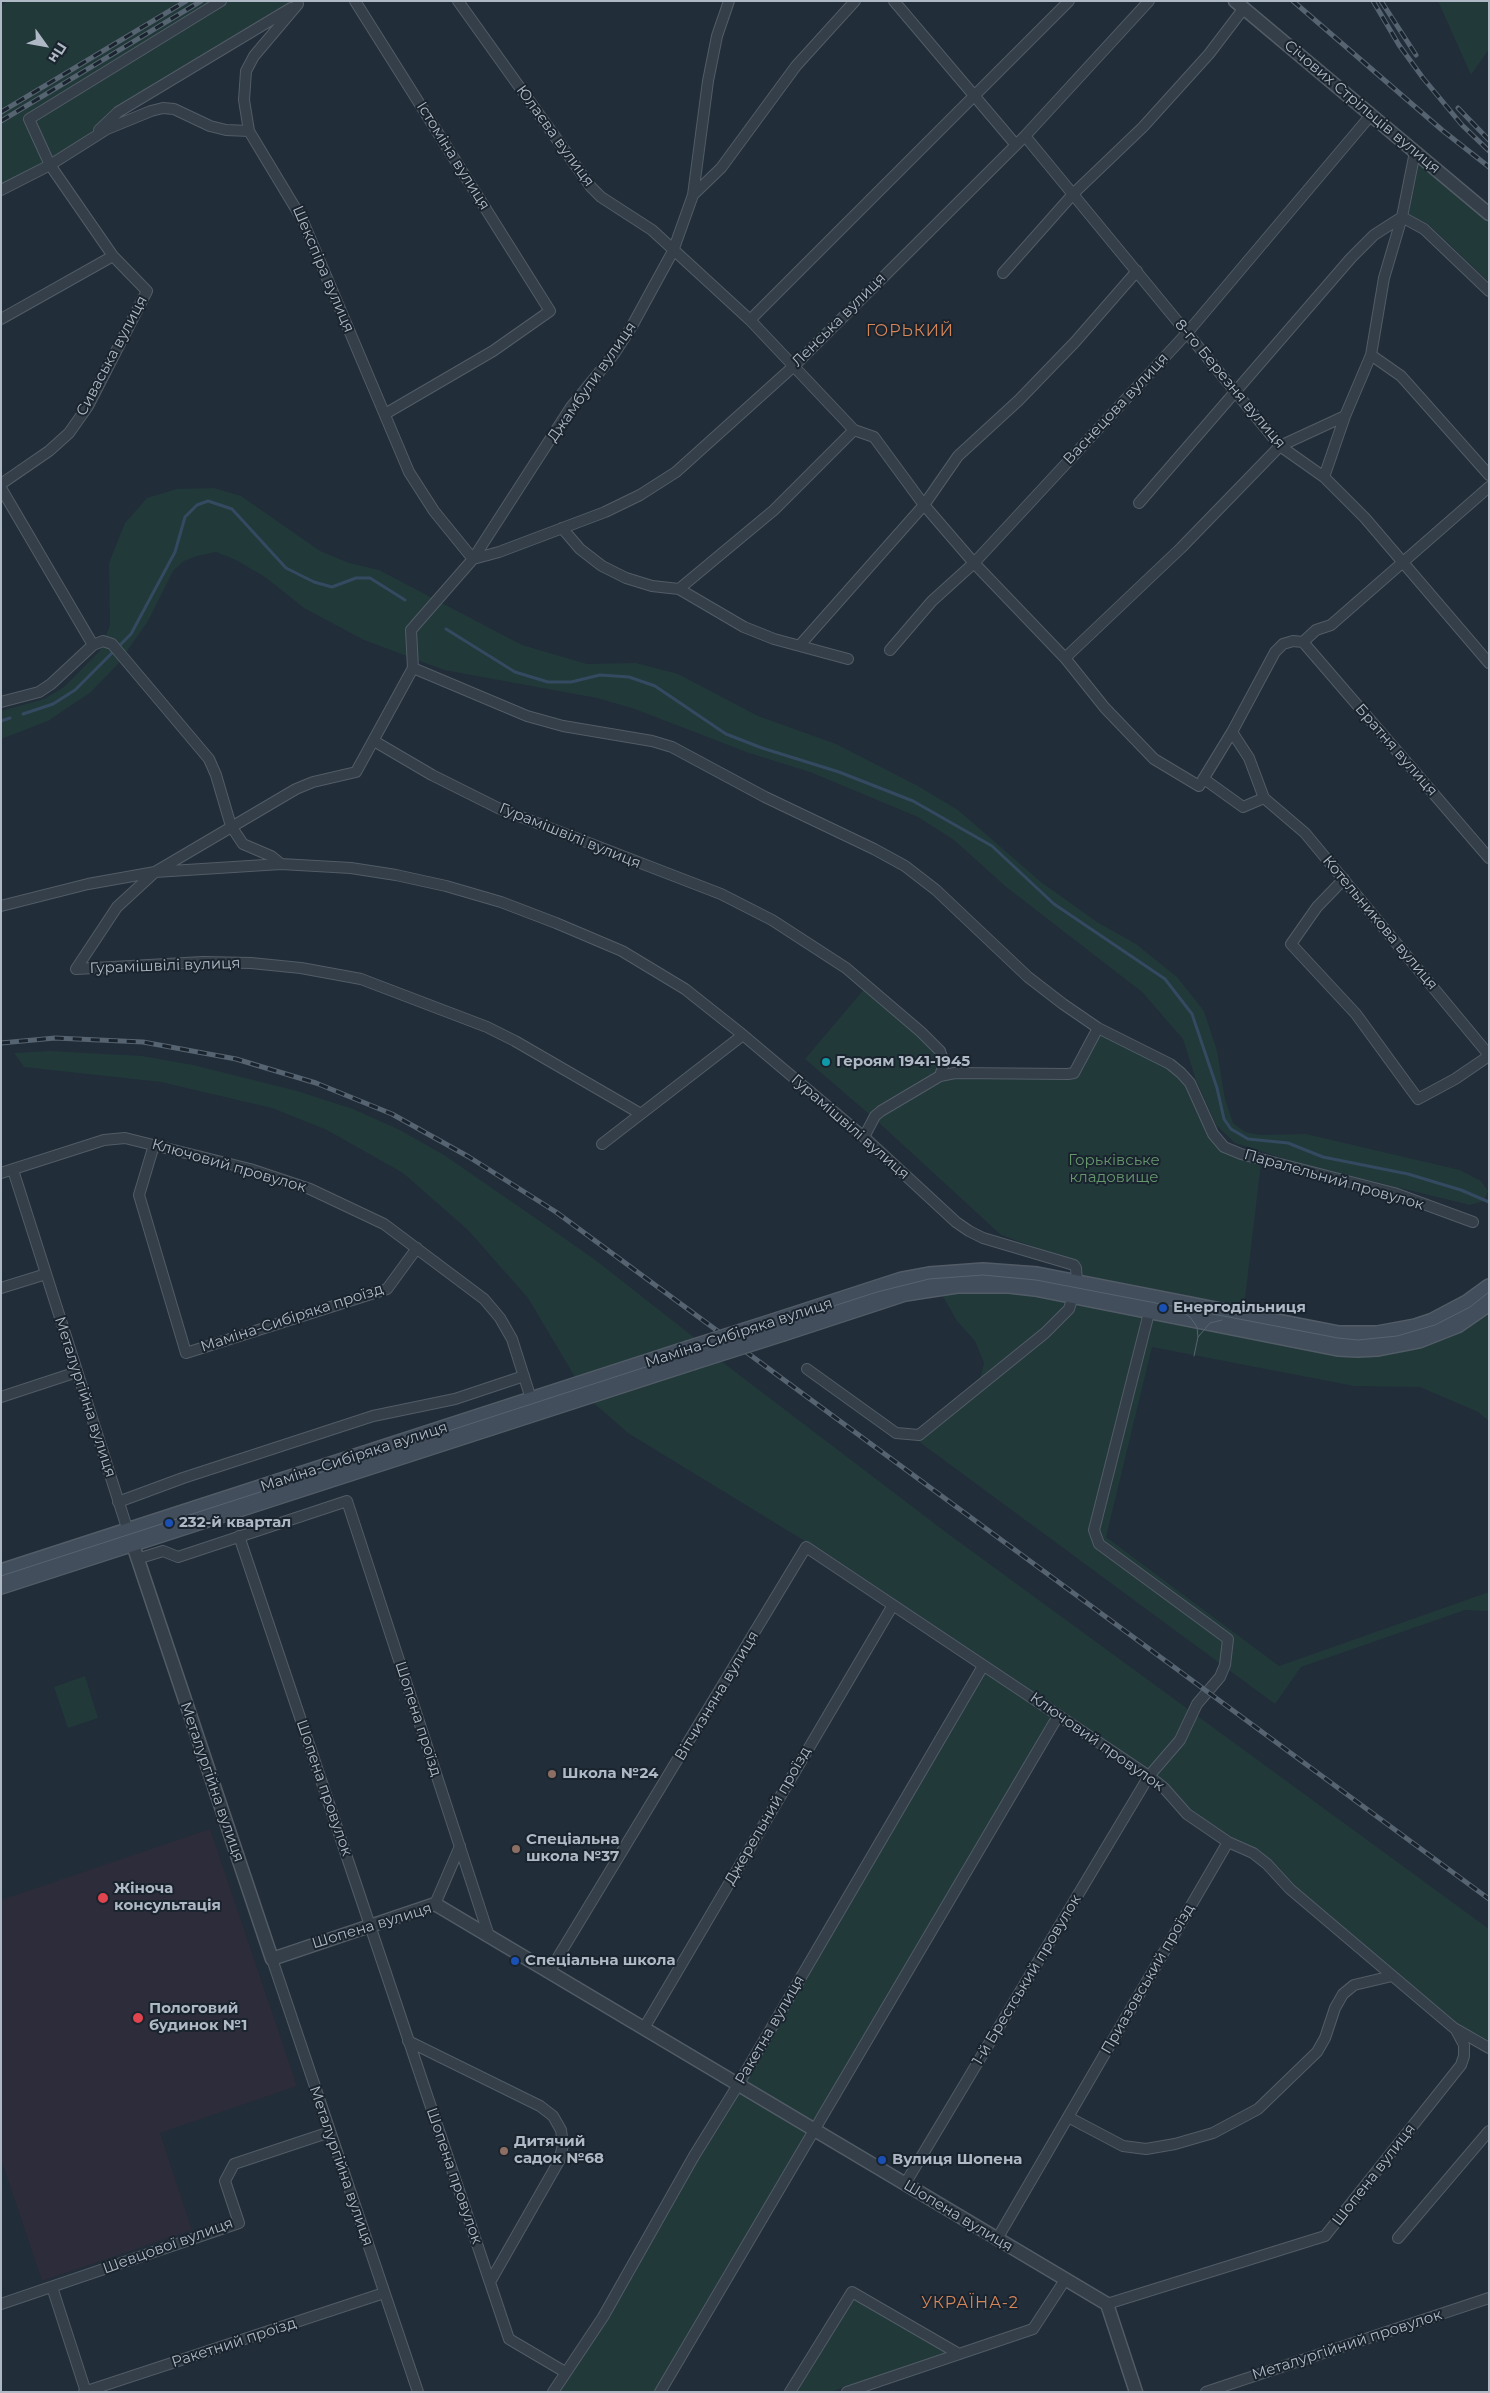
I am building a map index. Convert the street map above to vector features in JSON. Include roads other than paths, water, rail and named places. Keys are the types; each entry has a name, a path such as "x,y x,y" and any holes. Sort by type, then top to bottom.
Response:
{"main road":[{"name":"Маміна-Сибіряка вулиця","path":"1,1586 130,1538 534,1406 781,1326 905,1293 939,1287 983,1284 1076,1289 1151,1304 1338,1348 1358,1349 1378,1348 1419,1340 1457,1325 1489,1304"},
{"name":"Маміна-Сибіряка вулиця","path":"1151,1304 1339,1334 1368,1335 1396,1332 1433,1321 1467,1303 1489,1286"},
{"name":"Маміна-Сибіряка вулиця","path":"1,1572 130,1538"}],"street":[{"name":"Сиваська вулиця","path":"1,484 49,450 69,433 88,406 147,291 113,256 50,165 29,118 221,1"},
{"name":"Істоміна вулиця","path":"355,1 550,311 493,350 384,414"},
{"name":"Юлаєва вулиця","path":"458,1 591,187 602,197 652,230 673,251"},
{"name":"Джамбули вулиця","path":"414,668 412,630 473,559 571,407 614,354 632,326 673,251 693,195 708,81 717,36 729,1"},
{"name":"Джамбули вулиця","path":"693,195 721,168 796,66 855,1"},
{"path":"894,1 1016,145"},
{"path":"750,320 1069,1"},
{"name":"Ленська вулиця","path":"473,559 605,512 640,495 676,472 795,365 1016,145 1148,1"},
{"path":"86,143 118,112 300,2"},
{"path":"1,190 50,165 129,118 164,108 184,113 210,126 226,130 249,131 244,100 246,71 254,56 300,2"},
{"path":"1002,273 1074,194 1143,127 1210,54 1239,5"},
{"name":"Січових Стрільців вулиця","path":"1239,5 1489,214"},
{"name":"Васнецова вулиця","path":"890,650 932,602 974,563 1187,333 1371,115"},
{"name":"Шекспіра вулиця","path":"249,131 302,219 409,472 434,512 473,559"},
{"name":"8-го Березня вулиця","path":"1025,136 1280,446 1324,477 1365,518 1489,662"},
{"path":"1324,477 1345,416 1370,355 1384,278 1402,217 1415,152"},
{"path":"1402,217 1424,229 1489,291"},
{"path":"1139,503 1351,258 1374,236 1402,217"},
{"path":"673,251 750,320 795,365 854,430 874,437 924,505 974,563 1065,658 1105,708 1154,759 1199,786 1232,732 1275,652 1288,643 1303,642 1316,630 1331,625 1489,487"},
{"path":"1,319 113,256"},
{"path":"800,645 924,505 958,456 1019,400 1076,342 1137,271"},
{"path":"1370,355 1401,376 1489,475"},
{"path":"1065,658 1181,548 1280,446 1345,416"},
{"path":"679,589 774,510 854,430"},
{"path":"1,488 93,645 51,684 39,692 1,702"},
{"path":"562,528 580,549 602,566 626,578 652,586 679,589 744,627 848,659"},
{"name":"Гурамішвілі вулиця","path":"93,645 103,641 112,644 123,654 209,759 216,775 230,826 243,844 271,856 281,864"},
{"name":"Братня вулиця","path":"1303,642 1489,858"},
{"path":"414,668 527,716 571,728 652,741 672,747 765,797 874,849 905,866 936,890 1028,977 1098,1028 1074,1072 1068,1074 955,1073 940,1076 881,1111 875,1116 864,1137"},
{"name":"Гурамішвілі вулиця","path":"414,668 356,772 313,782 296,789 154,872 116,907 76,969 203,962 300,968 361,979 494,1031 641,1114"},
{"name":"Котельникова вулиця","path":"1232,732 1249,758 1264,798 1305,832 1489,1056"},
{"name":"Гурамішвілі вулиця","path":"374,741 432,775 531,823 721,894 772,920 846,968 915,1026 940,1051 944,1063 940,1076"},
{"path":"1204,779 1243,807 1264,798"},
{"name":"Гурамішвілі вулиця","path":"1,906 88,884 154,872 281,864 351,868 396,875 446,886 510,906 622,952 685,989 743,1035 864,1137 956,1222 984,1238 1074,1265 1076,1289"},
{"path":"1344,879 1317,907 1291,944 1356,1014 1418,1099 1455,1079 1489,1056"},
{"name":"Паралельний провулок","path":"1098,1028 1170,1064 1181,1073 1190,1083 1213,1134 1224,1147 1241,1154 1394,1193 1473,1222"},
{"path":"602,1144 743,1035"},
{"name":"Ключовий провулок","path":"1,1174 104,1140 125,1138 250,1169 310,1189 384,1224 484,1299 500,1318 512,1339 534,1406"},
{"name":"Маміна-Сибіряка проїзд","path":"154,1144 139,1195 186,1353 387,1289 417,1248"},
{"name":"Металургійна вулиця","path":"13,1170 118,1502 418,2392"},
{"path":"1,1288 46,1274"},
{"path":"807,1369 896,1433 919,1435 1045,1334 1069,1309 1076,1289"},
{"name":"1-й Брестський провулок","path":"905,2184 1149,1776 1180,1740 1197,1704 1220,1677 1225,1665 1228,1639 1099,1544 1094,1530 1151,1304"},
{"path":"1,1397 78,1372"},
{"path":"118,1502 183,1478 373,1416 455,1399 524,1376"},
{"name":"Шопена проїзд","path":"239,1536 347,1501 489,1936"},
{"path":"137,1559 163,1551 178,1557 239,1536"},
{"name":"Шопена провулок","path":"239,1536 509,2339 565,2372"},
{"name":"Ключовий провулок","path":"806,1547 983,1666 1020,1688 1058,1716 1149,1776 1164,1788 1187,1814 1228,1842 1253,1853 1290,1889 1454,2028 1489,2048"},
{"name":"Вітчизняна вулиця","path":"549,1972 806,1547"},
{"name":"Джерельний проїзд","path":"644,2028 893,1604"},
{"name":"Ракетна вулиця","path":"553,2392 603,2317 694,2156 738,2085 983,1666"},
{"path":"660,2392 1058,1716"},
{"name":"Приазовський проїзд","path":"997,2239 1228,1842"},
{"path":"435,1904 460,1846"},
{"name":"Шопена вулиця","path":"272,1958 435,1904 1106,2304 1325,2236 1461,2065 1464,2056 1464,2045 1454,2028"},
{"path":"1068,2116 1123,2146 1146,2149 1175,2144 1213,2133 1258,2110 1316,2052 1325,2038 1335,2008 1343,1994 1354,1985 1392,1976"},
{"path":"408,2040 540,2106 552,2116 561,2130 563,2145 559,2161 490,2282"},
{"path":"1398,2238 1489,2131"},
{"name":"Шевцової вулиця","path":"1,2304 239,2223 225,2181 234,2164 330,2132"},
{"path":"847,2392 1033,2329 1065,2280"},
{"path":"52,2287 85,2392"},
{"path":"790,2392 852,2292 959,2354"},
{"name":"Ракетний проїзд","path":"85,2392 384,2293"},
{"name":"Металургійний провулок","path":"1206,2392 1489,2298"},
{"path":"1106,2304 1136,2392"}],"waterway":[{"path":"23,714 53,704 75,690 131,634 175,552 185,517 197,505 208,501 232,509 286,568 314,582 332,587 356,578 370,578 405,600"},
{"path":"446,629 515,672 548,682 571,682 600,675 629,677 655,686 726,734 762,748 839,772 913,801 992,846 1054,904 1165,979 1192,1014 1217,1088 1224,1119 1231,1129 1248,1139 1288,1143 1323,1157 1408,1174 1461,1190 1489,1202"},
{"path":"1,721 10,718"}],"tram line":[{"path":"1,1576 877,1292 929,1279 983,1275 1036,1280 1338,1338 1358,1340 1397,1336 1435,1325 1470,1307 1489,1292"},
{"path":"1178,1309 1190,1317 1197,1327 1198,1337 1194,1356"},
{"path":"1198,1337 1210,1323 1222,1320"}],"railway":[{"path":"1,112 186,1"},
{"path":"1,121 201,1"},
{"path":"1293,1 1442,130 1489,167"},
{"path":"1373,1 1399,45 1423,78 1462,125 1489,151"},
{"path":"1381,1 1416,55"},
{"path":"1458,108 1489,140"},
{"path":"1,1043 55,1038 143,1042 236,1059 316,1083 392,1114 469,1157 556,1212 1489,1899"}],"place":[{"name":"Героям 1941-1945","path":"826,1062"},
{"name":"Енергодільниця","path":"1163,1308"},
{"name":"232-й квартал","path":"169,1523"},
{"name":"Школа №24","path":"552,1774"},
{"name":"Спеціальна школа №37","path":"516,1849"},
{"name":"Жіноча консультація","path":"103,1898"},
{"name":"Спеціальна школа","path":"515,1961"},
{"name":"Пологовий будинок №1","path":"138,2018"},
{"name":"Дитячий садок №68","path":"504,2151"},
{"name":"Вулиця Шопена","path":"882,2160"}],"district":[{"name":"ГОРЬКИЙ","path":"910,331"},
{"name":"УКРАЇНА-2","path":"970,2303"}],"park label":[{"name":"Горьківське кладовище","path":"1114,1170"}]}
